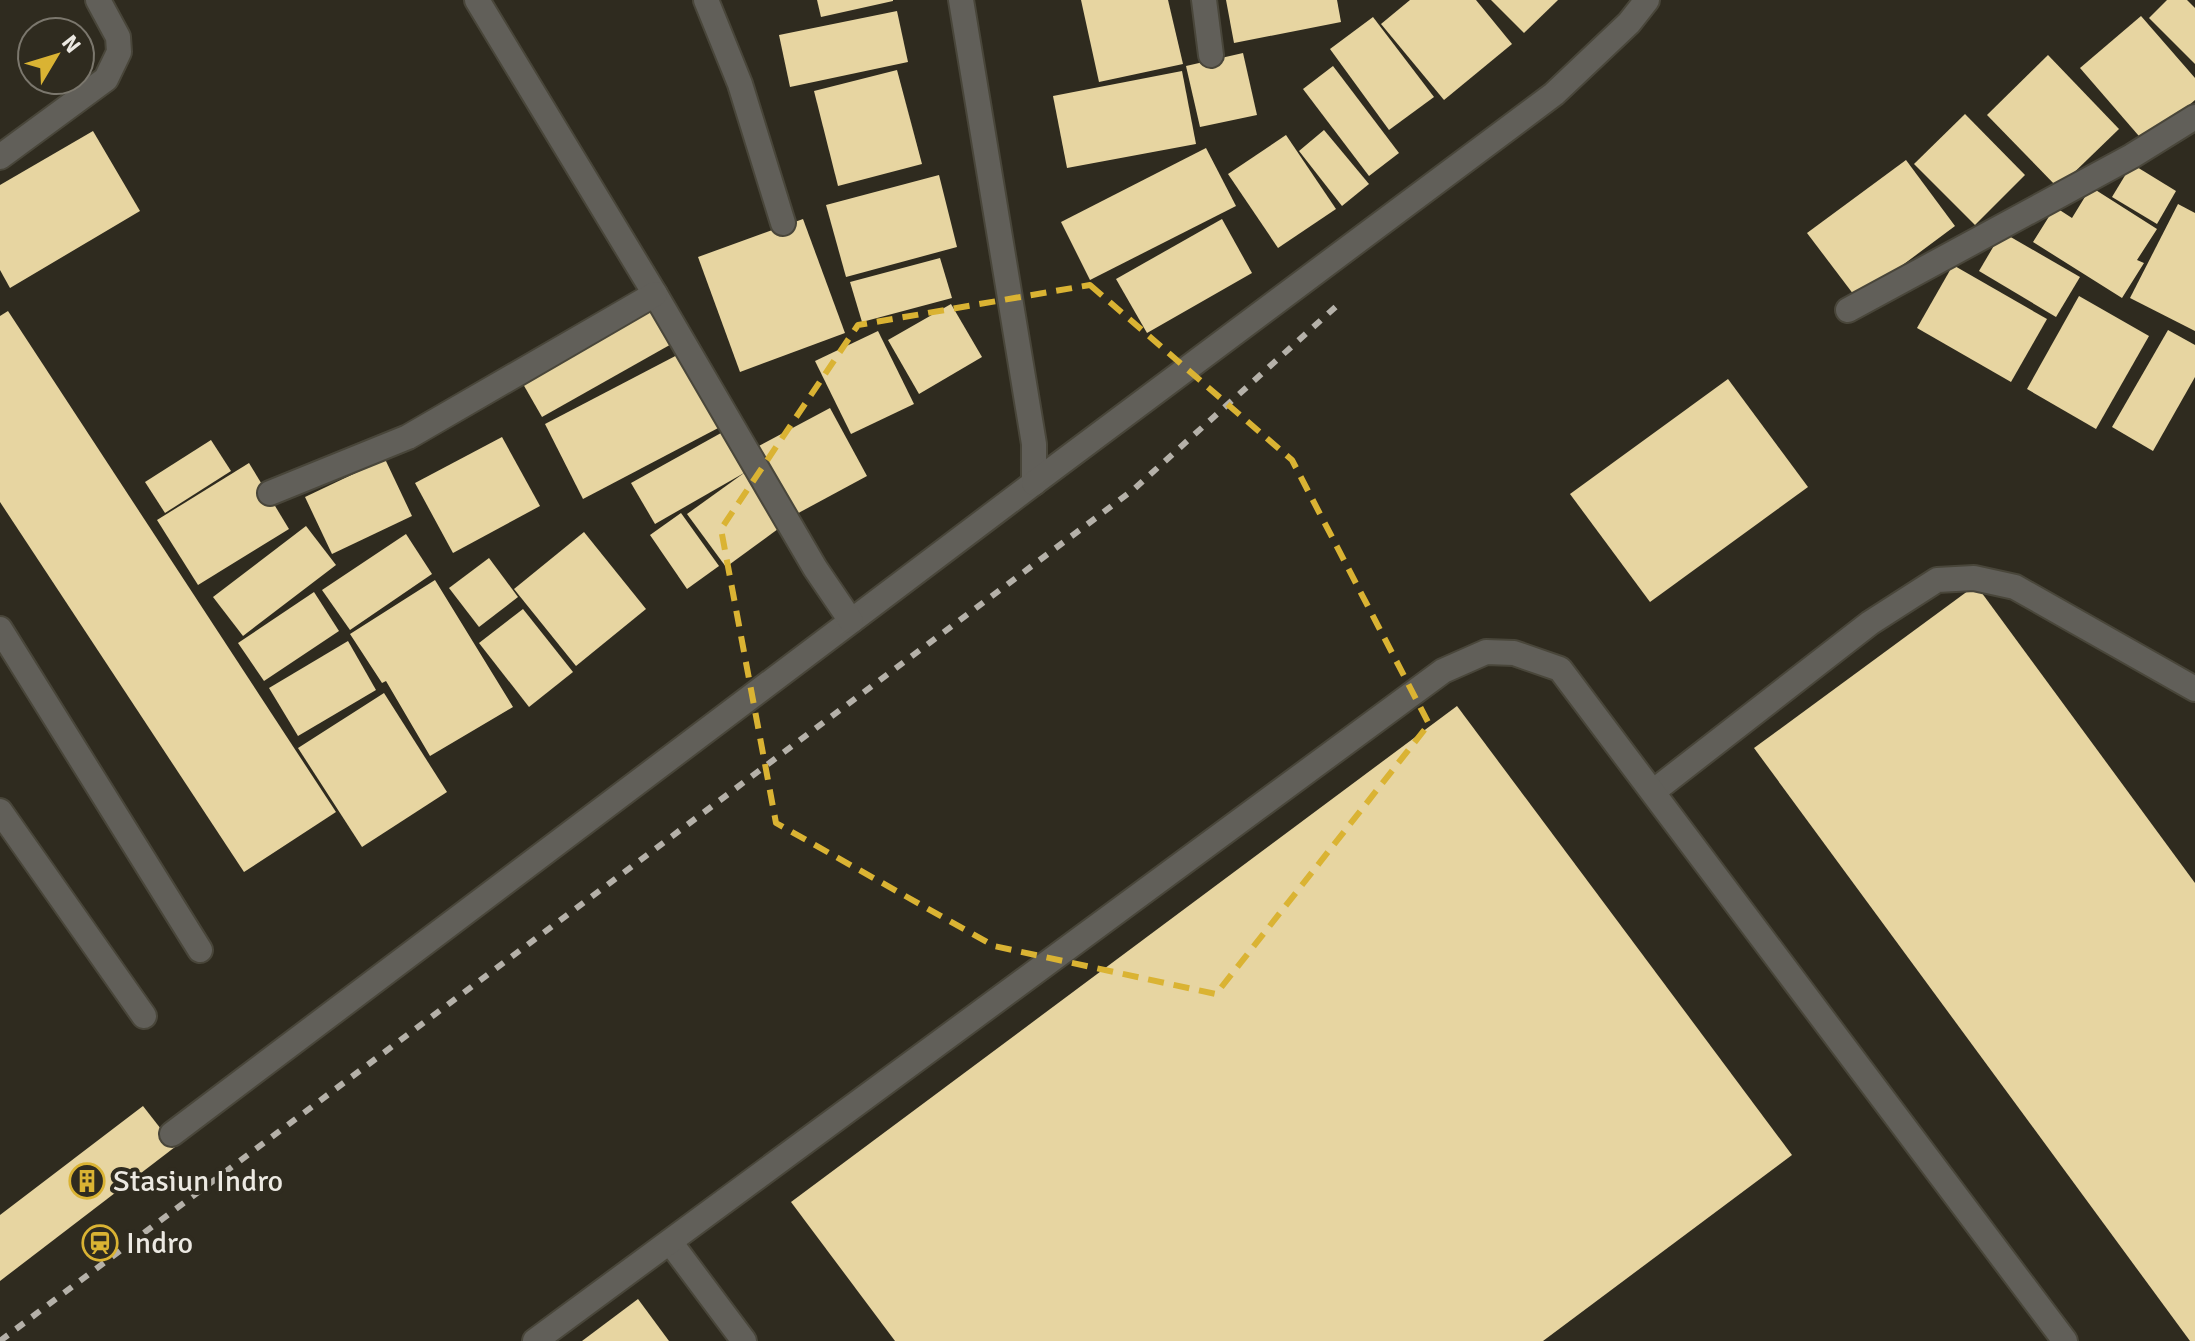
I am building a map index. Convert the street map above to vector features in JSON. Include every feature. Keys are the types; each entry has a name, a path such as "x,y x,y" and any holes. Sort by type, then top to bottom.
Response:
{"street":[{"path":"0,157 106,79 119,52 118,37 98,0"},
{"path":"477,0 655,294 815,568 851,621"},
{"path":"706,0 740,84 783,223"},
{"path":"961,0 1034,444 1034,483"},
{"path":"1204,0 1211,55"},
{"path":"172,1134 1554,94 1629,23 1647,0"},
{"path":"1848,310 2132,156 2195,117"},
{"path":"270,493 408,437 655,294"},
{"path":"1654,791 1870,623 1937,580 1974,578 2015,587 2195,689"},
{"path":"0,629 200,950"},
{"path":"535,1341 1443,671 1486,652 1514,653 1560,669 2065,1341"},
{"path":"0,811 144,1016"},
{"path":"670,1242 744,1341"}],"highlighted area":[{"path":"1090,285 1292,460 1429,724 1216,994 994,946 776,823 721,529 858,325"}],"building":[{"path":"817,0 893,0 893,1 821,17"},
{"path":"1081,0 1168,0 1183,64 1099,82"},
{"path":"1226,0 1337,0 1341,22 1234,43"},
{"path":"1410,0 1476,0 1512,44 1444,100 1381,24"},
{"path":"1491,0 1558,0 1524,33"},
{"path":"2167,0 2187,0 2195,8 2195,64 2149,18"},
{"path":"897,11 908,62 790,87 779,35"},
{"path":"2141,16 2195,78 2195,100 2145,143 2080,68"},
{"path":"1373,17 1434,97 1389,130 1330,49"},
{"path":"1243,53 1257,115 1200,127 1186,66"},
{"path":"2048,55 2119,129 2058,188 1987,115"},
{"path":"1333,66 1399,153 1369,176 1303,89"},
{"path":"897,70 922,164 838,186 814,91"},
{"path":"1182,71 1196,144 1067,168 1053,96"},
{"path":"1965,114 2025,175 1975,225 1914,164"},
{"path":"1324,130 1369,184 1342,206 1299,151"},
{"path":"93,131 140,211 10,288 0,270 0,185"},
{"path":"1286,135 1336,209 1278,248 1228,174"},
{"path":"1206,148 1236,206 1090,280 1061,222"},
{"path":"1906,160 1955,226 1857,299 1807,233"},
{"path":"2132,164 2176,191 2157,224 2112,197"},
{"path":"939,175 957,247 846,277 826,205"},
{"path":"2091,187 2157,229 2137,260 2144,263 2122,298 2033,242 2055,207 2072,218"},
{"path":"2178,204 2195,213 2195,331 2130,298"},
{"path":"803,219 845,333 740,372 698,257"},
{"path":"1222,219 1252,273 1147,333 1116,279"},
{"path":"2002,232 2080,277 2056,317 1979,271"},
{"path":"940,258 952,298 862,322 850,282"},
{"path":"1953,265 2047,319 2011,382 1917,328"},
{"path":"2079,296 2149,336 2096,429 2027,389"},
{"path":"652,301 675,342 542,417 519,377"},
{"path":"951,304 982,357 919,394 888,340"},
{"path":"8,311 336,812 244,872 0,502 0,316"},
{"path":"2168,330 2195,345 2195,377 2153,451 2112,427"},
{"path":"878,331 914,404 851,434 815,361"},
{"path":"683,352 722,426 583,499 545,424"},
{"path":"1728,379 1808,487 1650,602 1570,494"},
{"path":"830,408 867,476 791,517 755,448"},
{"path":"721,433 744,473 655,524 631,483"},
{"path":"502,437 540,506 453,553 415,483"},
{"path":"211,440 231,471 165,513 145,482"},
{"path":"385,459 412,516 332,554 305,497"},
{"path":"249,463 289,529 198,585 157,520"},
{"path":"744,473 782,526 726,567 687,514"},
{"path":"681,513 719,566 687,589 650,535"},
{"path":"306,526 336,565 243,636 213,597"},
{"path":"584,532 646,609 576,666 514,589"},
{"path":"406,534 432,574 350,630 322,590"},
{"path":"489,558 518,597 479,627 449,588"},
{"path":"435,580 513,707 430,756 386,681 382,683 350,634"},
{"path":"1976,585 2195,883 2195,1341 2190,1341 1754,748"},
{"path":"314,592 339,631 264,681 238,643"},
{"path":"523,609 573,672 529,707 479,643"},
{"path":"348,641 376,690 298,736 269,688"},
{"path":"384,693 447,792 362,847 298,748"},
{"path":"1457,706 1792,1155 1543,1341 895,1341 791,1202"},
{"name":"Stasiun Indro","path":"143,1106 175,1147 0,1281 0,1215"},
{"path":"638,1299 669,1341 582,1341"}],"railway":[{"path":"0,1341 1133,490 1341,302"}],"place":[{"name":"Stasiun Indro","path":"87,1181"},
{"name":"Indro","path":"100,1243"}]}
